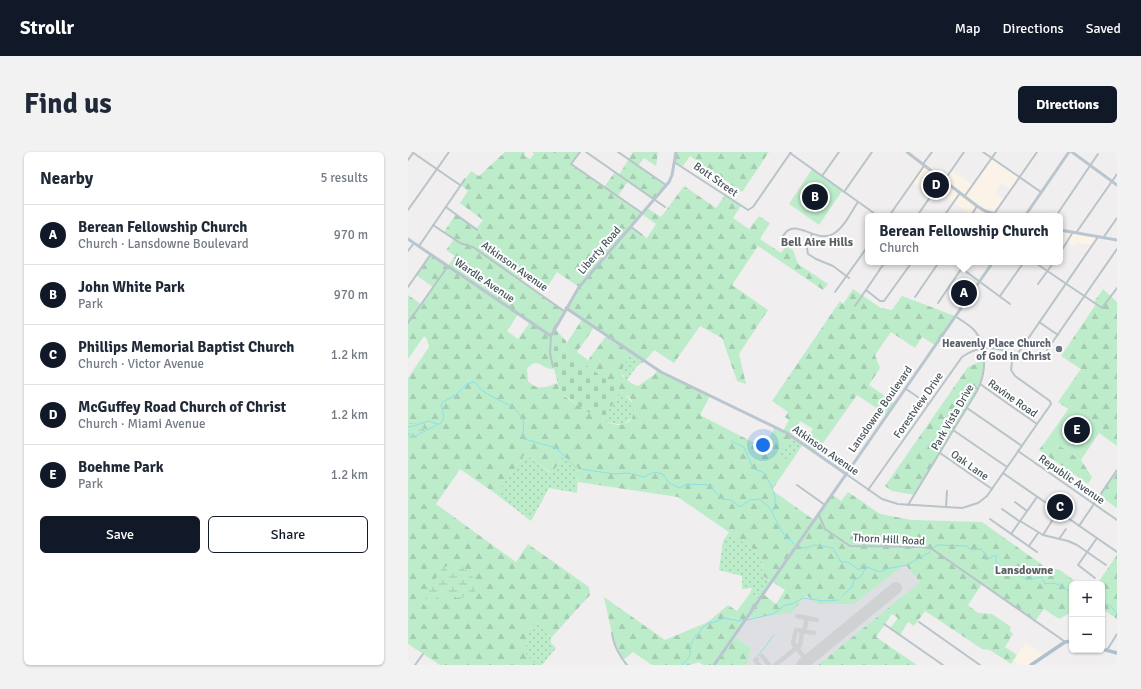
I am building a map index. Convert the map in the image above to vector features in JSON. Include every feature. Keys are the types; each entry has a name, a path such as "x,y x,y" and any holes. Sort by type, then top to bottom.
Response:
{"main road":[{"path":"1031,665 1065,642 1069,641"},
{"path":"1105,649 1117,653"}],"street":[{"path":"408,210 449,152"},
{"path":"580,152 571,164 642,214"},
{"path":"586,152 665,207"},
{"path":"618,152 666,185"},
{"name":"Liberty Road","path":"553,367 550,354 551,336 565,309 579,287 666,185 672,176 676,152"},
{"path":"822,176 839,152"},
{"path":"844,192 872,152"},
{"path":"907,152 964,197 978,206 994,213"},
{"path":"891,213 932,152"},
{"path":"919,213 964,152"},
{"path":"983,152 1041,192"},
{"path":"964,197 996,152"},
{"path":"999,213 1019,177 1037,152"},
{"path":"1027,213 1070,152 1117,185"},
{"path":"408,160 412,153 461,185"},
{"path":"790,153 874,213"},
{"name":"Bott Street","path":"674,162 748,210 753,207 790,153"},
{"path":"1058,213 1098,154"},
{"path":"1063,249 1117,174"},
{"path":"418,246 465,179"},
{"path":"946,213 960,193"},
{"path":"783,236 787,230 792,228 822,237 834,233 858,202"},
{"path":"973,213 978,206"},
{"path":"446,207 477,229"},
{"path":"1104,238 1117,218"},
{"name":"Atkinson Avenue","path":"433,225 460,243 473,247 661,372 787,433 868,490 889,502 908,505 962,508 974,505 984,499 1004,473 1051,403 1015,376 1011,365 1016,356"},
{"path":"631,227 642,235"},
{"path":"1063,230 1117,240"},
{"path":"812,234 807,248 808,254 833,266 848,277"},
{"path":"1016,356 1098,237"},
{"name":"Wardle Avenue","path":"408,239 551,336"},
{"path":"408,251 414,243"},
{"path":"1047,350 1117,249"},
{"path":"835,292 848,277 865,251"},
{"path":"408,287 431,254"},
{"path":"855,306 883,265"},
{"path":"866,290 884,301 910,265"},
{"path":"915,297 937,265"},
{"path":"958,265 1010,304"},
{"path":"938,303 964,265"},
{"name":"Lansdowne Boulevard","path":"714,665 991,265"},
{"path":"1000,296 1022,265"},
{"path":"1038,265 1103,308 1117,288"},
{"path":"1038,284 1052,265"},
{"path":"408,323 448,266"},
{"name":"Park Vista Drive","path":"908,505 980,384 984,368 980,339 974,330 955,316"},
{"path":"1039,322 1058,335"},
{"name":"Forestview Drive","path":"868,490 958,361 971,352 982,348 999,348 1016,356"},
{"name":"Ravine Road","path":"980,384 1037,424"},
{"path":"905,388 928,404"},
{"path":"967,407 1022,446"},
{"path":"953,430 1007,468"},
{"name":"Republic Avenue","path":"1018,451 1117,520"},
{"name":"Oak Lane","path":"940,453 992,489"},
{"path":"1079,526 1117,470"},
{"path":"1004,473 1117,552"},
{"path":"797,485 825,505"},
{"path":"946,508 947,491"},
{"path":"1011,534 1037,497"},
{"path":"1015,502 1027,511"},
{"path":"1002,509 1038,533 1073,543 1106,565"},
{"name":"Thorn Hill Road","path":"818,514 824,527 850,546 923,547 932,549 1065,642"},
{"path":"1043,535 1055,516"},
{"path":"990,519 1037,552"},
{"path":"1059,539 1066,529"},
{"path":"1029,546 1038,533"},
{"path":"1095,578 1078,565 1097,538"},
{"path":"919,622 980,665"},
{"path":"884,624 942,665"},
{"path":"612,632 613,640 627,665"},
{"path":"1105,648 1117,634"},
{"path":"415,665 423,654"}],"shaded area":[{"path":"991,158 1019,177 1011,189 1001,183 995,193 1004,199 995,213 969,213 926,183 922,188 913,182 924,166 944,181 951,170 973,185"},
{"path":"1063,230 1098,237 1092,245 1078,243 1075,247 1068,242 1064,247"},
{"path":"905,563 920,582 818,665 747,665 751,648 734,636 746,618 806,595 854,604"},
{"path":"1026,643 1045,656 1031,665 1020,665 1013,660"}],"green space":[{"path":"505,152 525,152 524,155 530,159 534,154 532,152 580,152 572,164 604,187 615,172 619,175 633,152 658,152 656,166 644,158 638,166 666,185 654,199 628,181 618,196 642,213 647,208 661,217 684,186 716,208 725,195 741,206 733,218 749,229 759,216 770,223 760,239 781,253 786,246 793,250 798,264 828,284 823,290 758,246 732,285 768,310 739,354 746,384 737,381 722,338 700,326 674,363 654,350 645,361 632,352 623,367 622,376 638,386 654,375 658,370 710,396 700,415 764,448 775,427 783,431 789,420 785,417 788,412 772,401 840,301 843,304 853,289 881,308 892,310 902,296 955,316 935,345 922,337 915,348 891,332 875,355 880,368 869,385 895,403 887,415 857,395 816,453 803,444 813,429 800,421 779,456 791,462 772,490 814,520 832,494 841,501 848,492 880,514 912,520 982,522 1044,566 1060,570 1075,581 1069,581 1069,615 1059,619 1044,609 1035,621 982,584 968,605 978,613 992,614 1011,627 1010,631 1013,634 1005,647 1017,655 1011,664 990,650 982,649 925,611 914,626 908,622 900,635 890,628 898,618 892,614 876,637 917,665 818,665 920,582 905,564 854,604 819,604 806,595 791,613 746,618 734,636 751,648 747,665 703,665 699,662 690,665 652,665 633,652 623,660 613,639 604,597 665,640 708,622 728,605 737,611 750,593 759,599 763,594 776,604 785,590 763,576 762,555 678,497 578,482 578,467 563,456 552,473 525,454 496,494 460,469 436,504 516,562 528,544 589,587 590,595 551,638 536,622 526,632 528,639 526,644 526,655 537,665 440,665 408,644 408,378 429,347 427,339 424,336 408,359 408,295 421,304 433,287 416,275 431,254 448,266 455,256 446,250 454,239 444,232 456,214 477,228 483,220 460,203 468,191 461,185 471,171 479,176","holes":["642,214 656,224 647,238 631,227","527,272 548,286 557,272 579,287 566,308 583,318 563,349 631,399 635,409 631,419 626,424 618,425 610,423 592,414 564,396 558,383 546,387 539,387 528,381 527,369 534,363 549,369 553,369 551,362 552,334 564,311 521,280","518,314 530,322 518,339 507,331","595,326 607,335 588,360 577,352"]},
{"path":"676,152 769,152 742,192 690,156 683,166 674,162"},
{"path":"812,169 842,191 819,225 789,204"},
{"path":"1103,289 1117,302 1117,446 1099,433 1103,427 1071,405 1068,409 1058,402 1081,369 1061,356 1096,304 1094,302"},
{"path":"555,329 567,342 563,349 622,391 601,421 561,393 550,356 551,338"},
{"path":"632,352 645,361 637,366 627,380 624,377 622,370"},
{"path":"984,360 984,372 979,387 915,495 892,491 885,486 968,367"},
{"path":"622,391 635,406 633,417 623,425 601,421"},
{"path":"1071,405 1103,427 1081,460 1048,438"},
{"path":"408,423 424,424 423,439 408,445"},
{"path":"791,435 803,444 791,462 778,456"},
{"path":"1048,438 1081,460 1092,477 1088,484 1039,450"},
{"path":"525,454 551,473 563,456 578,467 577,493 549,488 531,521 496,494"},
{"path":"1117,470 1117,508 1100,496"},
{"path":"729,532 762,555 763,576 771,582 759,599 750,593 752,588 742,589 742,576 719,570 723,541"},
{"path":"1117,555 1117,619 1105,611 1105,581 1099,581"},
{"path":"451,564 462,565 464,570 468,570 470,572 474,580 475,593 471,597 457,598 453,595 441,594 426,606 422,603 429,593 427,591 434,579 444,568"},
{"path":"536,622 551,638 551,643 556,648 542,665 537,665 526,655 526,644 528,639 526,632"}],"waterway":[{"path":"408,434 415,436 441,423 444,418 441,404 456,395 467,384 474,382 483,391 515,409 519,413 524,426 524,439 556,448 577,468"},
{"path":"408,427 428,421 438,424"},
{"path":"731,441 744,447 754,469 763,472 769,481 775,496 775,506 773,511"},
{"path":"581,469 614,474 628,473 644,477 654,472 663,474 668,482 679,488 687,484 709,485 722,499 731,500 740,507 750,500 759,499 769,507 783,533 794,544"},
{"path":"798,547 805,548 815,545 833,548 841,562 848,562 859,570 862,565 880,572 886,569 907,565 930,552"},
{"path":"933,548 937,545 966,546 972,550 980,549 984,552 986,560 996,555 996,562 1001,568 1006,566 1027,580 1042,577 1045,584 1057,584 1069,592"},
{"path":"842,596 852,587 854,580 861,577 866,567"},
{"path":"747,620 773,614 785,605 792,604 803,598 823,601 838,600"},
{"path":"1105,605 1110,605 1117,614"},
{"path":"682,665 690,656 689,648 696,635 698,635 702,628 710,622 712,623 724,618 739,621 745,619"},
{"path":"758,656 774,635"}],"taxiway":[{"path":"797,616 807,618"},
{"path":"804,632 807,618 817,620"},
{"path":"802,631 796,630 793,643 807,661"},
{"path":"775,665 800,645 802,631 814,633"},
{"path":"762,656 769,665"},
{"path":"757,659 755,660 759,665"}],"runway":[{"path":"802,665 896,588"}],"place":[{"name":"McGuffey Road Church of Christ","path":"936,185"},
{"name":"John White Park","path":"815,197"},
{"name":"Berean Fellowship Church","path":"964,293"},
{"name":"Heavenly Place Church of God in Christ","path":"1059,349"},
{"name":"Boehme Park","path":"1077,430"},
{"name":"Phillips Memorial Baptist Church","path":"1060,507"}],"district":[{"name":"Bell Aire Hills","path":"817,242"},
{"name":"Lansdowne","path":"1024,570"}]}
